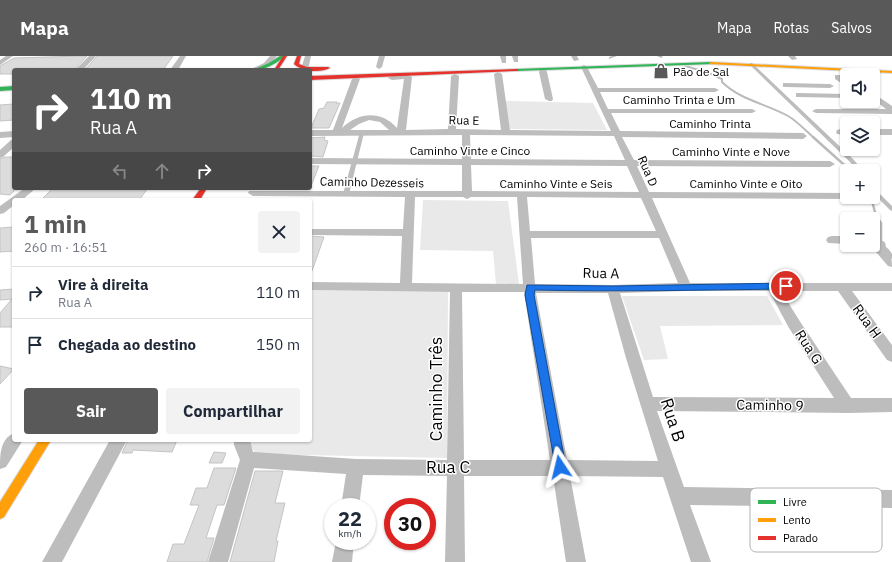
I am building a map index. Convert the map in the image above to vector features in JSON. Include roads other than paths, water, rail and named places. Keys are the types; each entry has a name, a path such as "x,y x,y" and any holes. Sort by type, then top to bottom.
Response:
{"main road":[{"path":"260,68 271,64 284,56"},
{"path":"277,68 284,56"},
{"path":"312,79 476,67 503,59 680,56"},
{"path":"312,71 379,67 585,69 792,57 892,65"},
{"path":"298,59 297,66 301,68"},
{"path":"750,60 840,74"},
{"path":"312,71 476,67"},
{"path":"880,72 892,72"},
{"path":"0,81 12,80"},
{"path":"0,89 12,88"},
{"path":"0,513 44,442"}],"street":[{"path":"0,63 10,56"},
{"path":"81,68 93,56"},
{"path":"175,68 183,56"},
{"path":"258,68 266,64 274,56"},
{"path":"306,68 308,56"},
{"path":"379,67 382,56"},
{"path":"312,79 455,76 585,69"},
{"name":"Rua D","path":"585,69 631,163 686,287"},
{"path":"543,72 549,99"},
{"path":"498,74 506,133"},
{"path":"452,132 455,76"},
{"path":"820,76 840,94"},
{"path":"339,133 355,121 367,117 380,119 399,132 408,77"},
{"path":"339,133 356,79"},
{"path":"786,85 830,86"},
{"path":"596,90 715,90"},
{"path":"799,95 840,96"},
{"path":"880,101 892,111"},
{"path":"816,110 892,111"},
{"name":"Caminho Trinta e Um","path":"605,111 752,111"},
{"path":"466,132 465,162 467,196"},
{"name":"Rua E","path":"312,133 466,132 617,134"},
{"path":"880,132 892,132"},
{"path":"0,135 12,134"},
{"name":"Caminho Trinta","path":"617,134 803,136"},
{"path":"0,156 12,144"},
{"name":"Caminho Vinte e Cinco","path":"312,161 631,163"},
{"name":"Caminho Vinte e Nove","path":"631,163 830,164"},
{"path":"18,198 28,190"},
{"name":"Caminho Dezesseis","path":"253,194 467,196"},
{"path":"406,287 410,195"},
{"path":"522,195 530,295 576,562"},
{"name":"Caminho Vinte e Seis","path":"467,196 646,196"},
{"name":"Caminho Vinte e Oito","path":"646,196 840,196"},
{"path":"0,201 12,201"},
{"path":"0,211 12,202"},
{"path":"312,232 408,233"},
{"path":"526,234 663,235"},
{"path":"832,240 840,240"},
{"path":"881,243 892,263"},
{"name":"Rua A","path":"312,286 613,289 772,286 892,286"},
{"name":"Rua G","path":"772,286 794,324 848,406"},
{"name":"Rua H","path":"841,286 892,356"},
{"name":"Caminho Três","path":"456,288 456,562"},
{"name":"Rua B","path":"613,289 622,323 648,404 701,562"},
{"name":"Caminho 9","path":"648,404 892,406"},
{"path":"0,461 14,442"},
{"path":"52,562 118,442"},
{"path":"218,562 248,460 242,442"},
{"name":"Rua C","path":"248,460 356,467 455,466 669,469"},
{"path":"351,498 356,467"},
{"path":"679,496 750,497"},
{"path":"882,499 892,499"},
{"path":"342,562 344,550"}],"lane":[{"path":"750,60 855,164"},
{"path":"346,194 353,161 362,132"},
{"path":"880,197 892,209"}],"waterway":[{"path":"682,65 709,73 722,79 722,82 729,88 745,98 791,118 814,138"},
{"path":"813,137 843,164"},
{"path":"873,204 876,216 881,223 881,241 883,244"},
{"path":"887,250 892,257"}],"place":[{"name":"Pão de Sal","path":"661,71"}]}
